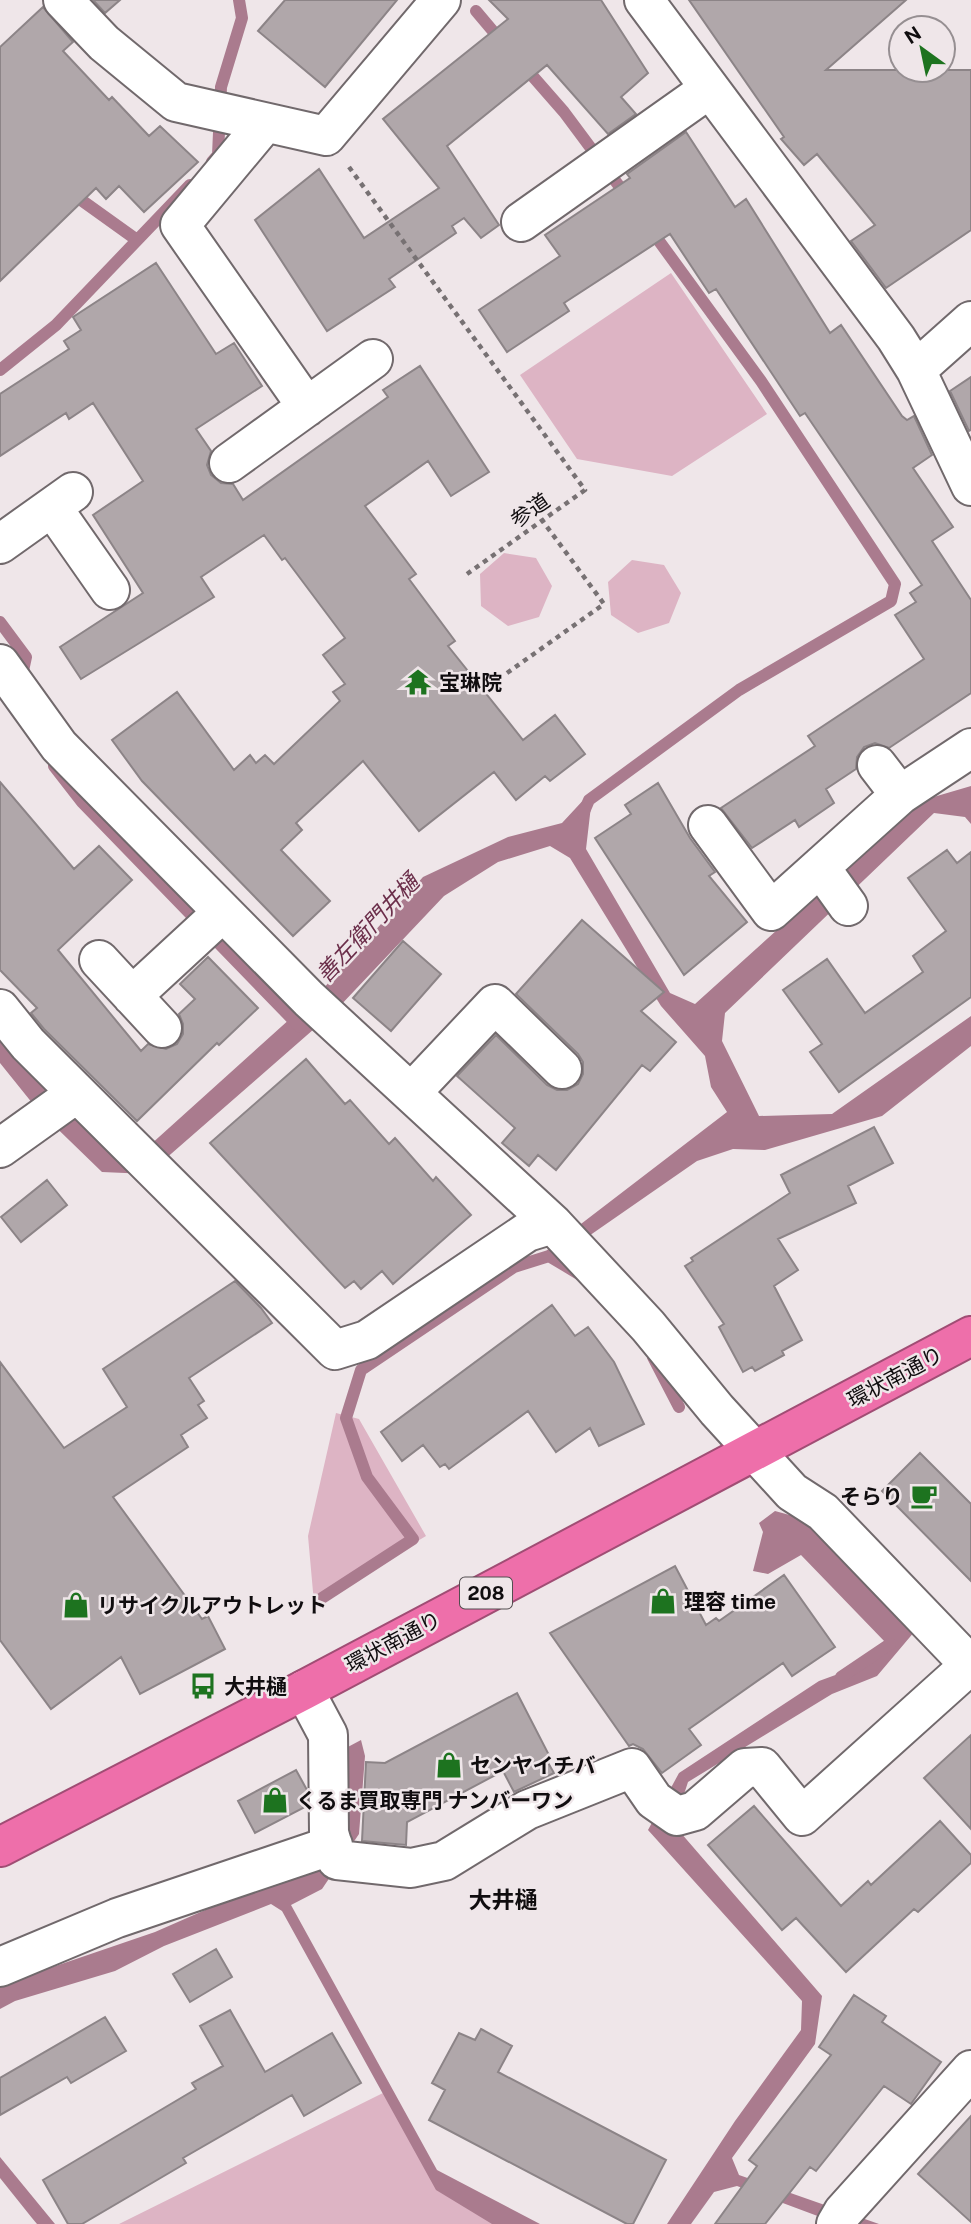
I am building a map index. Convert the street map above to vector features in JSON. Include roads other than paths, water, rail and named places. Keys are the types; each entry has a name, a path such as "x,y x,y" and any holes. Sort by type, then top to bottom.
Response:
{"highway":[{"name":"環状南通り","path":"0,1847 304,1690 971,1336"}],"street":[{"path":"63,0 104,43 176,102 326,135 441,0"},
{"path":"644,0 916,370 971,486"},
{"path":"521,222 709,89"},
{"path":"265,123 180,225 307,407"},
{"path":"916,370 971,321"},
{"path":"229,463 373,359"},
{"path":"0,544 62,500 110,590"},
{"path":"0,1967 117,1918 345,1854 411,1868 444,1861 527,1810 632,1768 665,1808 695,1811 745,1768 762,1767 802,1816 971,1665 822,1512 792,1492 717,1410 648,1325 563,1234 319,1008 59,746 11,680"},
{"path":"708,825 771,911 820,867 888,780 971,748"},
{"path":"820,867 848,905"},
{"path":"132,996 223,912"},
{"path":"99,960 162,1028"},
{"path":"411,1093 495,1004 562,1069"},
{"path":"0,1009 28,1045 62,1104 144,1159 335,1350 367,1339 527,1232 563,1234"},
{"path":"0,1148 62,1104"},
{"path":"304,1690 328,1735 329,1833 345,1854"},
{"path":"840,2218 971,2070"}],"waterway":[{"path":"212,162 218,155 221,87 242,18 239,0"},
{"path":"476,11 503,43"},
{"path":"522,64 564,112 628,198"},
{"path":"0,370 56,325 190,185"},
{"path":"70,192 137,240"},
{"path":"583,814 589,800 739,690 891,601 895,584 761,381 651,230"},
{"path":"0,622 26,657 21,680"},
{"path":"54,766 82,802 300,1027"},
{"path":"322,1598 413,1539 367,1477 346,1418 361,1370 514,1267 549,1256 567,1244"},
{"path":"549,1256 579,1274"},
{"path":"653,1357 679,1407"},
{"path":"841,1677 890,1644"}],"place":[{"name":"宝琳院","path":"418,682"},
{"name":"そらり","path":"924,1496"},
{"name":"理容 time","path":"663,1601"},
{"name":"リサイクルアウトレット","path":"76,1605"},
{"name":"大井樋","path":"203,1686"},
{"name":"センヤイチバ","path":"449,1765"},
{"name":"くるま買取専門 ナンバーワン","path":"275,1800"}],"district":[{"name":"大井樋","path":"503,1899"}],"water label":[{"name":"善左衛門井樋","path":"367,928"}]}
